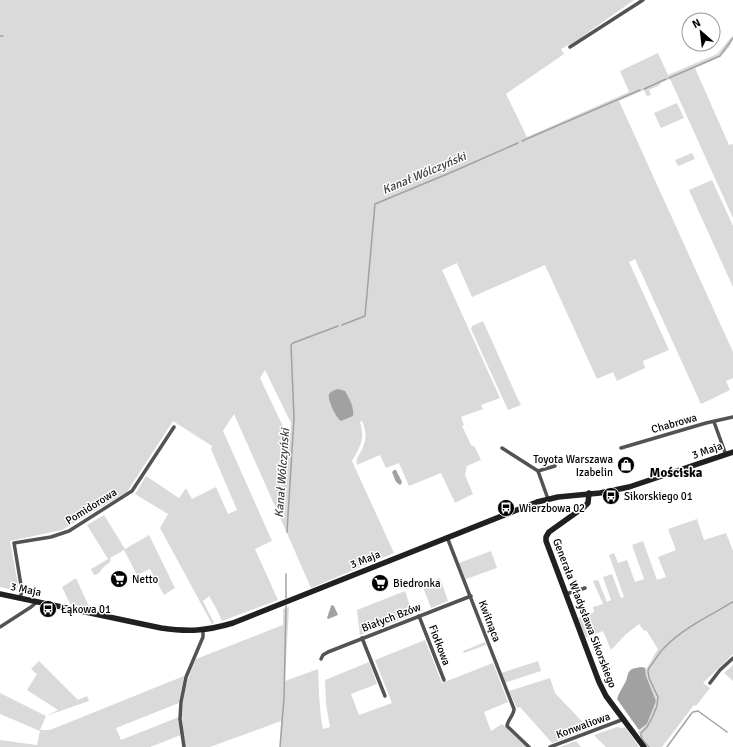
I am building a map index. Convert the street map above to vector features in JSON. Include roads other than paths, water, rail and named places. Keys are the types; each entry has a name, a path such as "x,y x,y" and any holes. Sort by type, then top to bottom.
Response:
{"street":[{"path":"570,47 643,0"},
{"name":"Chabrowa","path":"621,448 706,423 733,417"},
{"path":"714,422 726,455"},
{"name":"Pomidorowa","path":"20,598 22,591 14,543 51,537 70,531 132,491 174,427"},
{"path":"502,448 538,471 548,499"},
{"name":"3 Maja","path":"0,594 161,628 182,631 214,629 233,623 526,506 558,496 600,493 629,487 733,452"},
{"path":"538,471 555,466"},
{"name":"Generała Władysława Sikorskiego","path":"589,494 588,503 584,507 550,531 546,537 547,543 598,682 604,694 644,747"},
{"name":"Kwitnąca","path":"447,537 514,709 514,713 508,720 507,727 529,747"},
{"path":"566,594 585,588"},
{"name":"Białych Bzów","path":"321,659 323,654 471,596"},
{"path":"0,627 32,608 37,602"},
{"name":"Fiołkowa","path":"419,616 444,680"},
{"path":"184,747 180,719 181,702 188,671 203,637 203,630"},
{"path":"362,638 385,696"},
{"path":"710,683 720,670 733,658"},
{"name":"Konwaliowa","path":"550,747 624,719"}],"waterway":[{"name":"Kanał Wólczyński","path":"669,78 720,56 733,38"},
{"name":"Kanał Wólczyński","path":"644,89 666,79"},
{"name":"Kanał Wólczyński","path":"522,141 640,90"},
{"name":"Kanał Wólczyński","path":"342,325 365,316 375,204 518,143"},
{"name":"Kanał Wólczyński","path":"287,532 294,418 291,345 338,326"},
{"name":"Kanał Wólczyński","path":"286,574 286,598"},
{"path":"649,747 643,740 641,733 647,727 652,718 657,706 658,697 649,678 649,668 662,650 679,634 733,602"},
{"name":"Kanał Wólczyński","path":"280,747 284,698 286,606"},
{"path":"667,747 693,712 698,711 727,732"}],"place":[{"name":"Toyota Warszawa Izabelin","path":"626,465"},
{"name":"Sikorskiego 01","path":"611,496"},
{"name":"Wierzbowa 02","path":"506,508"},
{"name":"Netto","path":"119,579"},
{"name":"Biedronka","path":"380,583"},
{"name":"Łąkowa 01","path":"48,609"}],"district":[{"name":"Mościska","path":"676,472"}]}
